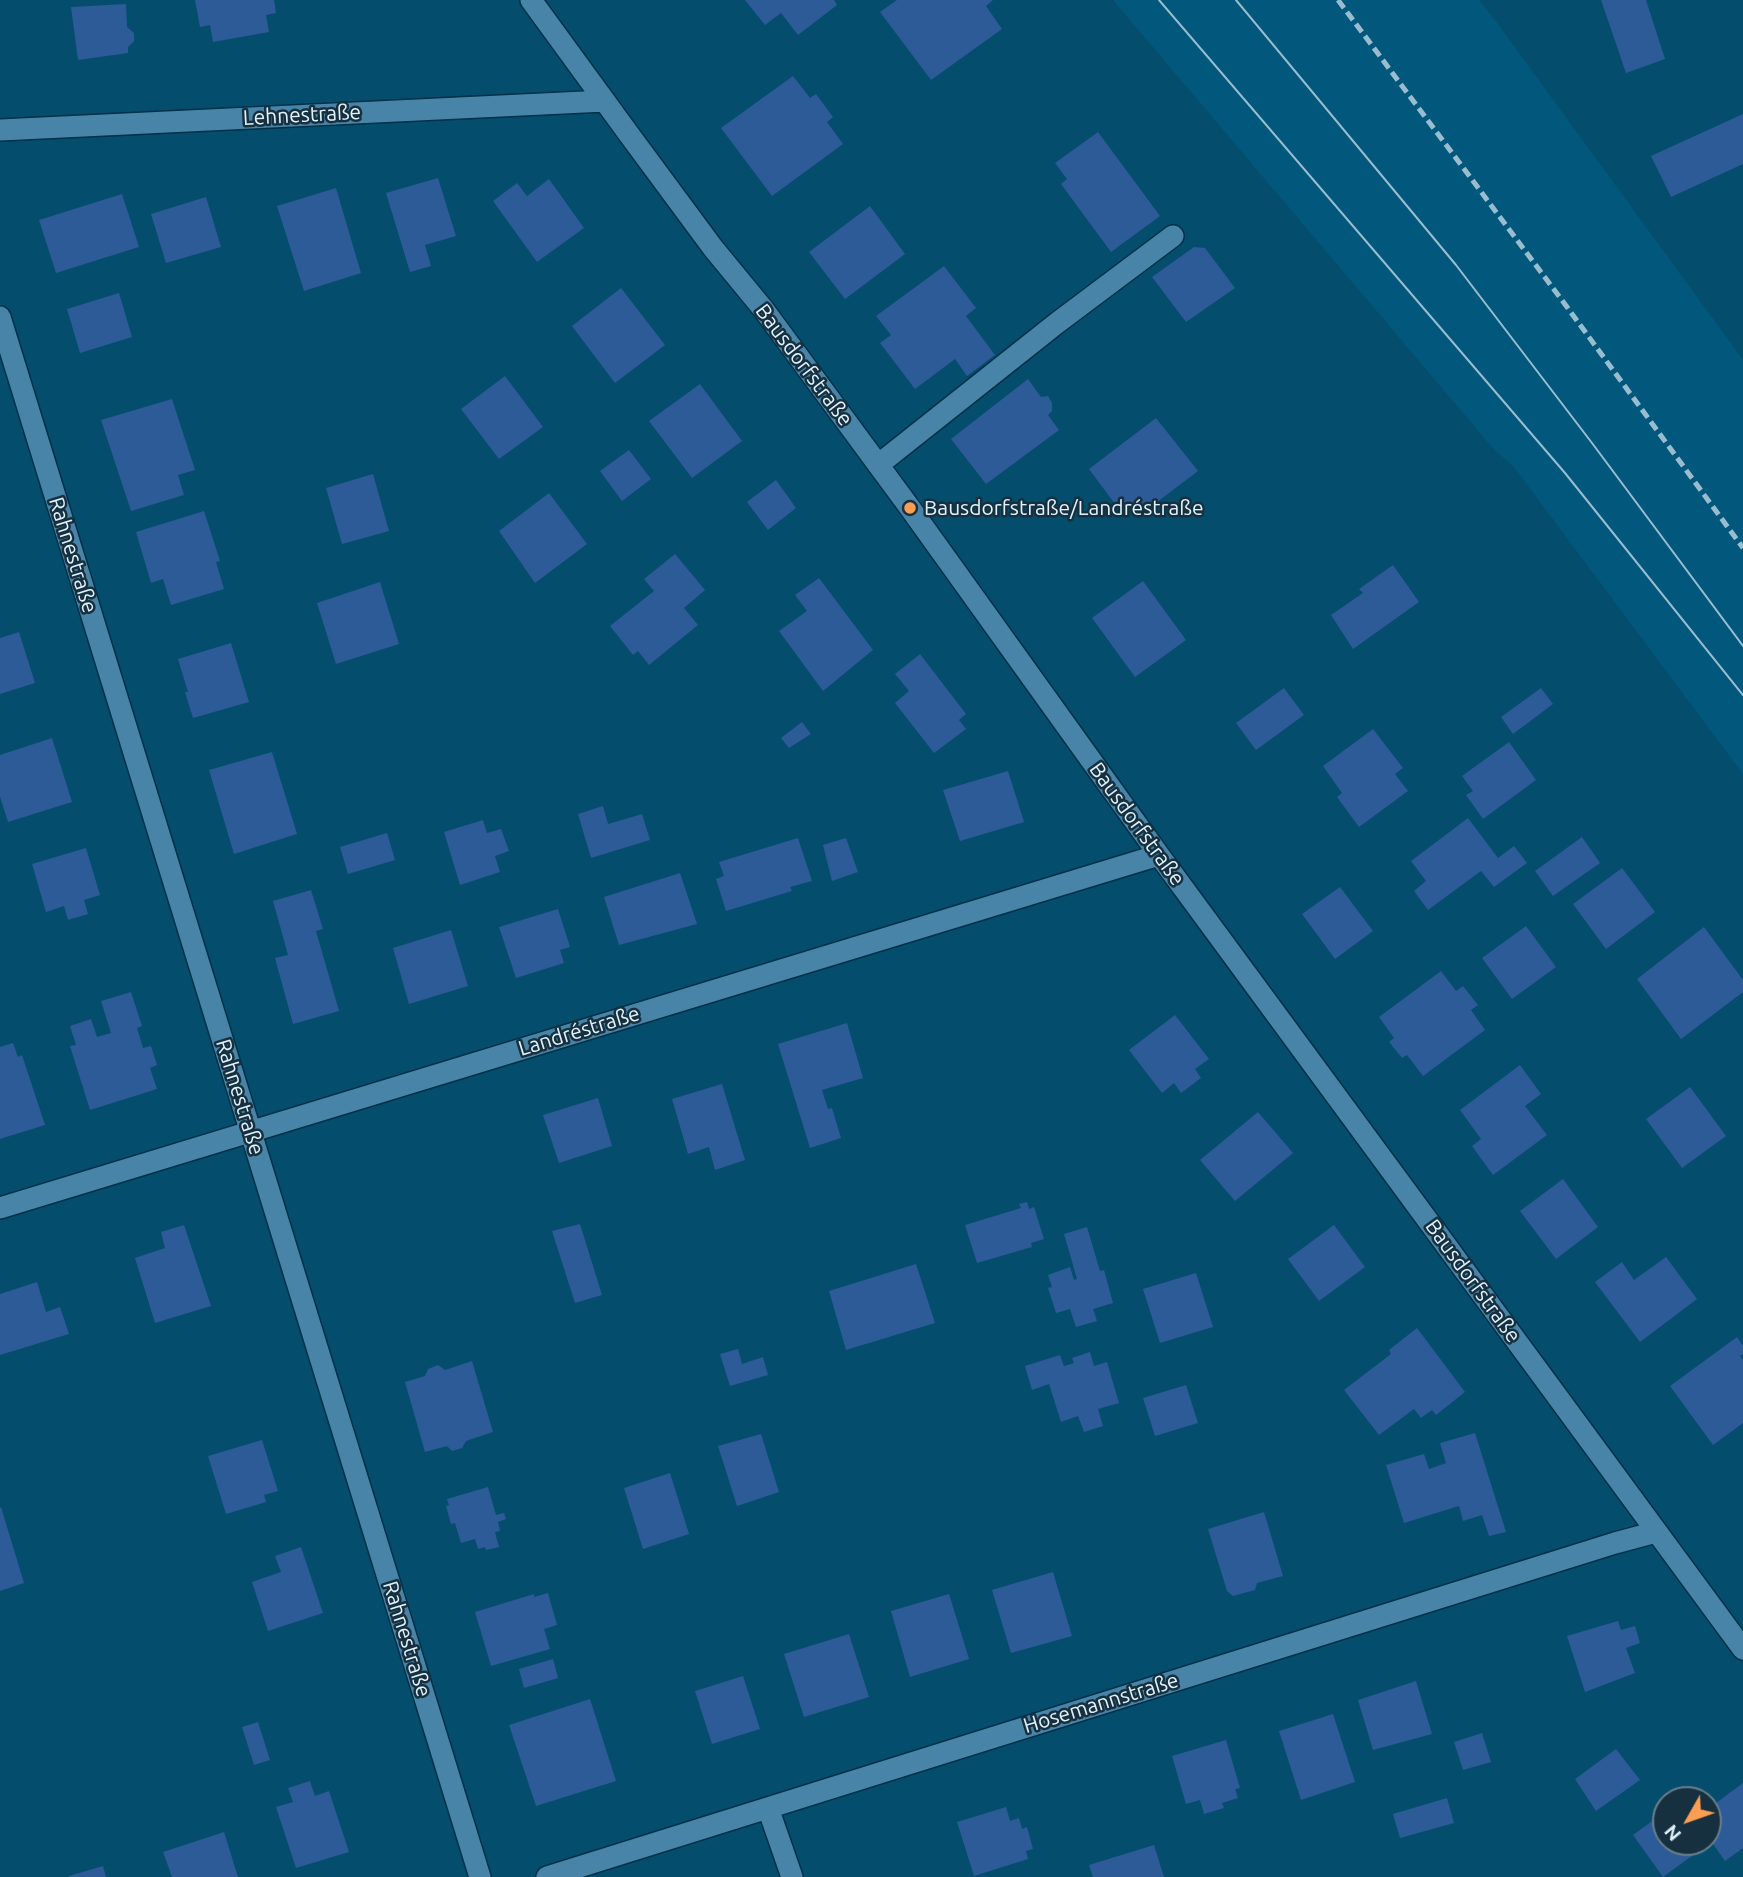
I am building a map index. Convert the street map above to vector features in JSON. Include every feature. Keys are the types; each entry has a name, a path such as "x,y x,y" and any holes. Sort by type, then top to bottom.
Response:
{"street":[{"name":"Bausdorfstraße","path":"531,0 713,248 764,310 878,465 1159,855 1743,1649"},
{"name":"Lehnestraße","path":"0,130 605,101"},
{"path":"878,465 1057,323 1173,236"},
{"name":"Rahnestraße","path":"0,317 480,1877"},
{"name":"Landréstraße","path":"0,1208 1159,855"},
{"name":"Hosemannstraße","path":"547,1877 1656,1532"},
{"path":"768,1808 792,1877"}],"shaded area":[{"path":"1113,0 1479,0 1743,360 1743,774 1514,467 1492,447"}],"building":[{"path":"195,0 274,0 276,13 266,15 269,32 213,42 210,25 200,27"},
{"path":"745,0 834,0 837,5 798,35 781,13 765,25"},
{"path":"897,0 993,0 986,6 1002,29 931,80 880,12"},
{"path":"1601,0 1646,0 1665,59 1626,73"},
{"path":"126,4 127,27 134,33 134,41 128,47 128,53 78,60 71,7"},
{"path":"793,76 810,98 816,94 833,117 827,122 843,144 772,196 721,128"},
{"path":"1743,114 1743,164 1671,197 1651,156"},
{"path":"1098,132 1160,216 1111,252 1061,184 1067,179 1055,163"},
{"path":"438,178 456,236 425,245 431,266 410,272 386,193"},
{"path":"549,179 584,228 537,262 493,201 517,183 527,196"},
{"path":"336,188 361,273 304,291 277,206"},
{"path":"122,194 139,247 56,273 39,220"},
{"path":"206,197 221,247 166,263 151,214"},
{"path":"870,206 905,254 845,299 809,252"},
{"path":"1194,247 1205,248 1235,288 1186,322 1152,277"},
{"path":"944,266 976,308 966,316 995,355 967,376 955,359 915,389 880,343 891,335 876,316"},
{"path":"621,288 665,345 615,383 572,326"},
{"path":"119,293 132,337 80,353 67,309"},
{"path":"505,376 543,427 499,459 461,409"},
{"path":"1028,379 1041,397 1048,396 1052,411 1048,415 1059,430 986,484 951,439"},
{"path":"700,384 742,441 692,478 649,421"},
{"path":"172,399 195,470 178,475 184,495 131,511 101,420"},
{"path":"1156,418 1198,471 1140,515 1130,503 1118,508 1089,469"},
{"path":"629,450 651,479 622,501 600,471"},
{"path":"373,474 389,531 342,544 326,488"},
{"path":"776,480 796,508 768,530 747,502"},
{"path":"549,493 587,544 535,583 499,531"},
{"path":"204,511 220,561 216,562 224,589 171,605 163,579 151,583 136,532"},
{"path":"675,554 705,590 684,608 698,625 649,665 638,651 633,655 610,626 654,591 644,579"},
{"path":"1393,565 1419,602 1353,649 1331,615 1363,593 1359,589"},
{"path":"819,578 873,650 823,691 779,631 807,611 795,595"},
{"path":"1143,581 1186,640 1135,677 1092,618"},
{"path":"380,582 399,644 336,664 317,603"},
{"path":"19,632 35,683 0,694 0,638"},
{"path":"231,643 249,702 193,718 178,659"},
{"path":"920,654 966,714 959,720 966,729 934,753 895,703 909,691 895,674"},
{"path":"1284,688 1304,715 1256,750 1236,723"},
{"path":"1541,688 1553,704 1513,734 1501,717"},
{"path":"802,722 811,734 789,748 781,738"},
{"path":"1373,729 1403,768 1395,774 1408,791 1359,827 1337,797 1342,793 1323,766"},
{"path":"52,738 72,802 8,822 0,797 0,755"},
{"path":"1509,742 1536,780 1483,819 1466,795 1473,791 1462,776"},
{"path":"272,752 297,834 234,854 209,770"},
{"path":"1008,771 1024,822 960,841 943,790"},
{"path":"603,806 608,824 642,814 650,840 591,858 578,814"},
{"path":"1468,818 1498,858 1514,846 1527,863 1494,887 1481,871 1428,910 1414,891 1426,881 1411,861"},
{"path":"483,820 487,833 501,829 509,851 495,856 500,872 460,885 444,832"},
{"path":"387,833 395,860 348,874 340,847"},
{"path":"1582,837 1600,863 1553,896 1535,871"},
{"path":"798,838 812,881 790,887 792,891 726,911 716,879 724,876 719,862"},
{"path":"846,838 858,872 832,881 823,845"},
{"path":"86,848 100,895 84,900 88,914 68,920 64,906 46,912 32,864"},
{"path":"1622,868 1655,912 1606,949 1573,904"},
{"path":"680,873 697,924 619,945 604,897"},
{"path":"1340,887 1373,931 1335,959 1302,914"},
{"path":"311,890 323,929 316,931 339,1011 293,1024 275,958 288,955 273,901"},
{"path":"558,909 570,947 560,950 564,963 516,978 499,927"},
{"path":"1526,926 1556,967 1512,999 1482,958"},
{"path":"1704,927 1743,980 1743,992 1681,1039 1637,979"},
{"path":"451,930 468,986 409,1004 393,948"},
{"path":"1441,971 1456,991 1463,986 1478,1005 1471,1010 1485,1030 1423,1076 1407,1055 1402,1058 1389,1042 1394,1038 1379,1017"},
{"path":"131,992 142,1026 137,1028 143,1048 151,1046 157,1065 150,1068 157,1089 90,1110 70,1046 76,1045 70,1026 91,1019 97,1037 111,1033 101,1001"},
{"path":"1175,1015 1209,1059 1195,1069 1201,1078 1181,1093 1174,1083 1162,1093 1129,1050"},
{"path":"847,1023 863,1078 822,1090 828,1109 832,1108 841,1138 810,1148 778,1044"},
{"path":"13,1043 18,1057 22,1055 45,1125 0,1139 0,1047"},
{"path":"1520,1065 1541,1094 1525,1106 1547,1135 1493,1175 1472,1146 1481,1139 1460,1110"},
{"path":"722,1084 745,1160 715,1170 709,1147 688,1154 672,1099"},
{"path":"1690,1087 1726,1136 1682,1168 1646,1119"},
{"path":"598,1098 612,1146 559,1163 543,1115"},
{"path":"1258,1112 1293,1153 1235,1201 1200,1160"},
{"path":"1563,1179 1598,1227 1556,1259 1520,1211"},
{"path":"1027,1202 1029,1209 1034,1207 1044,1239 1031,1243 1032,1247 977,1263 965,1225 1021,1208 1019,1204"},
{"path":"580,1224 602,1295 575,1303 552,1231"},
{"path":"184,1225 211,1306 155,1323 135,1258 165,1248 161,1232"},
{"path":"1334,1225 1365,1267 1319,1301 1288,1259"},
{"path":"1087,1227 1100,1271 1104,1270 1113,1303 1093,1309 1097,1321 1076,1327 1070,1309 1056,1313 1048,1288 1052,1287 1048,1275 1070,1267 1074,1280 1077,1279 1064,1234"},
{"path":"1666,1257 1697,1299 1640,1342 1595,1282 1622,1262 1634,1280"},
{"path":"916,1264 935,1323 846,1350 829,1291"},
{"path":"1196,1273 1213,1327 1160,1343 1143,1289"},
{"path":"37,1282 46,1312 60,1307 69,1334 0,1355 0,1294"},
{"path":"1417,1328 1465,1392 1436,1415 1432,1410 1421,1418 1414,1409 1379,1435 1344,1390 1391,1354 1389,1350"},
{"path":"1737,1337 1743,1346 1743,1354 1740,1356 1743,1360 1743,1423 1713,1445 1670,1386"},
{"path":"738,1349 742,1364 763,1357 768,1375 730,1386 720,1354"},
{"path":"1090,1352 1094,1366 1107,1362 1119,1403 1098,1409 1103,1426 1084,1432 1078,1416 1061,1422 1049,1384 1032,1390 1025,1366 1060,1355 1064,1366 1074,1363 1072,1358"},
{"path":"472,1361 493,1432 466,1441 462,1448 452,1451 447,1446 425,1452 405,1382 425,1376 428,1369 438,1365 445,1370"},
{"path":"1186,1385 1198,1423 1155,1436 1143,1398"},
{"path":"1475,1433 1506,1532 1489,1536 1482,1515 1463,1521 1459,1506 1404,1523 1386,1465 1424,1454 1429,1469 1446,1463 1440,1443"},
{"path":"761,1434 779,1492 737,1506 718,1446"},
{"path":"262,1440 278,1491 264,1495 266,1502 226,1514 208,1456"},
{"path":"670,1473 689,1534 643,1549 624,1488"},
{"path":"488,1487 496,1515 504,1513 506,1519 498,1522 500,1531 495,1532 499,1547 486,1550 485,1547 478,1549 475,1539 461,1543 455,1523 451,1524 446,1506 449,1505 447,1499"},
{"path":"0,1508 24,1583 0,1591"},
{"path":"1264,1512 1283,1576 1257,1583 1255,1590 1233,1596 1227,1591 1208,1529"},
{"path":"301,1547 323,1613 268,1631 252,1582 281,1572 275,1556"},
{"path":"1053,1572 1072,1636 1011,1653 992,1590"},
{"path":"548,1593 557,1625 544,1629 550,1649 491,1666 475,1612 534,1594 534,1597"},
{"path":"949,1594 969,1659 910,1677 891,1611"},
{"path":"1618,1621 1621,1630 1635,1626 1640,1643 1626,1648 1635,1673 1585,1692 1567,1636"},
{"path":"849,1634 869,1697 804,1717 784,1654"},
{"path":"553,1659 558,1678 524,1688 519,1669"},
{"path":"743,1676 760,1729 712,1744 695,1691"},
{"path":"1416,1681 1432,1734 1373,1750 1358,1700"},
{"path":"590,1699 616,1781 536,1806 509,1725"},
{"path":"1333,1714 1355,1782 1301,1800 1279,1731"},
{"path":"258,1722 270,1760 254,1765 242,1727"},
{"path":"1482,1733 1491,1762 1463,1770 1454,1742"},
{"path":"1226,1740 1240,1788 1235,1789 1238,1798 1222,1803 1224,1808 1204,1814 1200,1800 1186,1804 1172,1756"},
{"path":"1616,1749 1640,1780 1596,1811 1575,1779"},
{"path":"310,1781 315,1796 329,1791 349,1852 296,1868 276,1807 293,1802 288,1788"},
{"path":"1743,1783 1743,1848 1725,1861 1721,1856 1722,1799"},
{"path":"1447,1798 1454,1823 1400,1838 1393,1814"},
{"path":"1006,1807 1010,1821 1019,1818 1022,1829 1027,1827 1033,1849 1026,1851 1028,1859 974,1876 957,1822"},
{"path":"1652,1821 1652,1856 1692,1856 1663,1877 1633,1835"},
{"path":"224,1832 238,1877 172,1877 163,1852"},
{"path":"1154,1845 1164,1877 1093,1877 1089,1865"},
{"path":"103,1866 106,1877 69,1877 69,1876"}],"tram line":[{"path":"1159,0 1565,473 1743,695"},
{"path":"1236,0 1456,265 1743,646"}],"railway":[{"path":"1338,0 1743,548"}],"place":[{"name":"Bausdorfstraße/Landréstraße","path":"910,508"}]}
